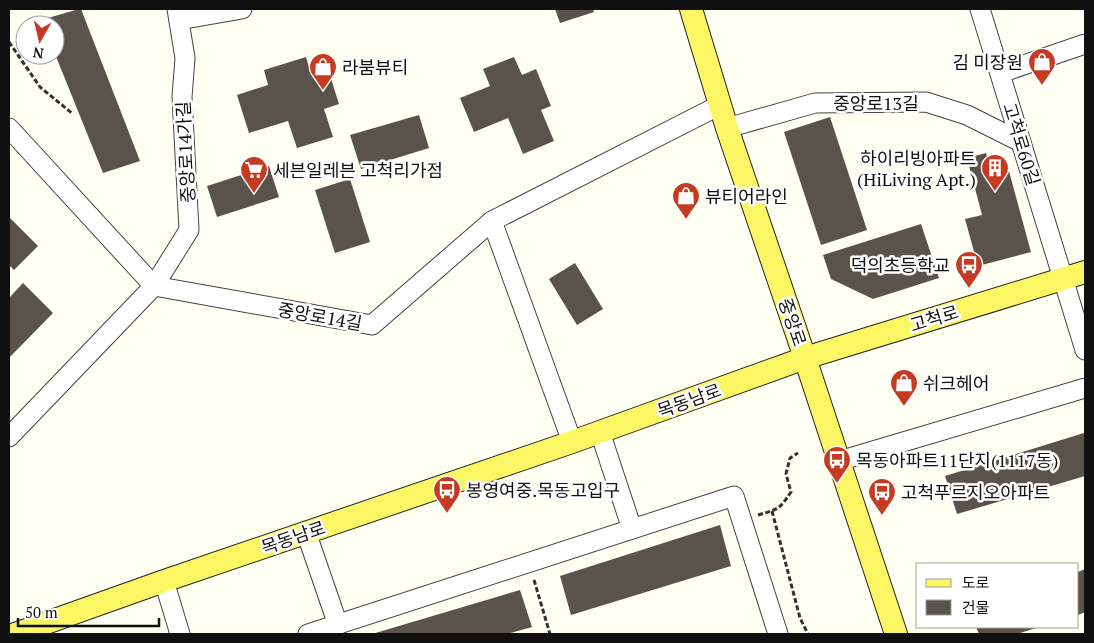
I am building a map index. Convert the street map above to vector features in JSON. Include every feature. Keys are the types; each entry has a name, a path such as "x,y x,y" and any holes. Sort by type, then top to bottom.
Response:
{"main road":[{"name":"중앙로","path":"691,9 727,128 896,634"},
{"name":"고척로","path":"805,358 1085,272"},
{"name":"목동남로","path":"15,634 306,532 572,442 805,358"}],"street":[{"path":"178,14 242,9"},
{"name":"고척로60길","path":"980,9 1063,279"},
{"name":"중앙로14가길","path":"154,286 189,230 182,97 185,58 178,14"},
{"path":"1000,73 1085,44"},
{"name":"중앙로13길","path":"727,128 815,103 926,102 967,115 1021,142"},
{"name":"중앙로14길","path":"154,286 372,325 492,221 720,105"},
{"path":"9,128 154,286 9,437"},
{"path":"492,221 572,442"},
{"path":"1063,279 1085,350"},
{"path":"839,461 1085,388"},
{"path":"600,432 632,529"},
{"path":"308,634 734,496 778,634"},
{"path":"306,532 338,624"},
{"path":"164,581 180,634"},
{"path":"174,614 175,634"}],"path":[{"path":"9,42 40,87 73,114"},
{"path":"743,524 756,516 778,509 783,504 791,492 786,474 790,458 798,453"},
{"path":"772,511 800,618 808,634"},
{"path":"529,563 550,634"}],"building":[{"path":"81,9 140,161 103,173 59,65 65,65 65,15 58,15"},
{"path":"555,9 593,9 594,12 560,23"},
{"path":"306,57 310,71 327,66 339,104 324,109 333,137 297,148 288,121 249,133 237,95 268,85 264,70"},
{"path":"514,57 522,75 536,69 551,106 541,110 554,141 523,154 508,118 474,132 460,98 490,86 483,69"},
{"path":"419,115 429,148 361,169 350,135"},
{"path":"830,117 867,230 821,245 784,132"},
{"name":"하이리빙아파트 (HiLiving Apt.)","path":"986,153 990,169 1007,164 1031,252 978,266 965,219 982,215 967,158"},
{"path":"269,166 279,197 217,217 207,186"},
{"path":"350,179 370,242 335,253 315,190"},
{"path":"9,217 38,246 14,270 9,265"},
{"path":"921,224 939,278 873,299 831,279 823,255"},
{"path":"575,263 603,309 577,325 549,279"},
{"path":"23,283 53,313 9,358 9,298"},
{"path":"1084,433 1085,476 957,514 945,476"},
{"path":"720,525 731,566 571,615 560,576"},
{"path":"1085,569 1085,612 1079,615 1079,572"},
{"path":"520,590 532,627 507,634 372,634"},
{"path":"976,628 1036,628 1017,634 979,634"}],"place":[{"name":"김 미장원","path":"1042,86"},
{"name":"라붐뷰티","path":"323,91"},
{"name":"하이리빙아파트 (HiLiving Apt.)","path":"995,192"},
{"name":"세븐일레븐 고척리가점","path":"254,194"},
{"name":"뷰티어라인","path":"686,220"},
{"name":"덕의초등학교","path":"969,289"},
{"name":"쉬크헤어","path":"904,407"},
{"name":"목동아파트11단지(1117동)","path":"837,484"},
{"name":"봉영여중.목동고입구","path":"447,514"},
{"name":"고척푸르지오아파트","path":"882,516"}]}
